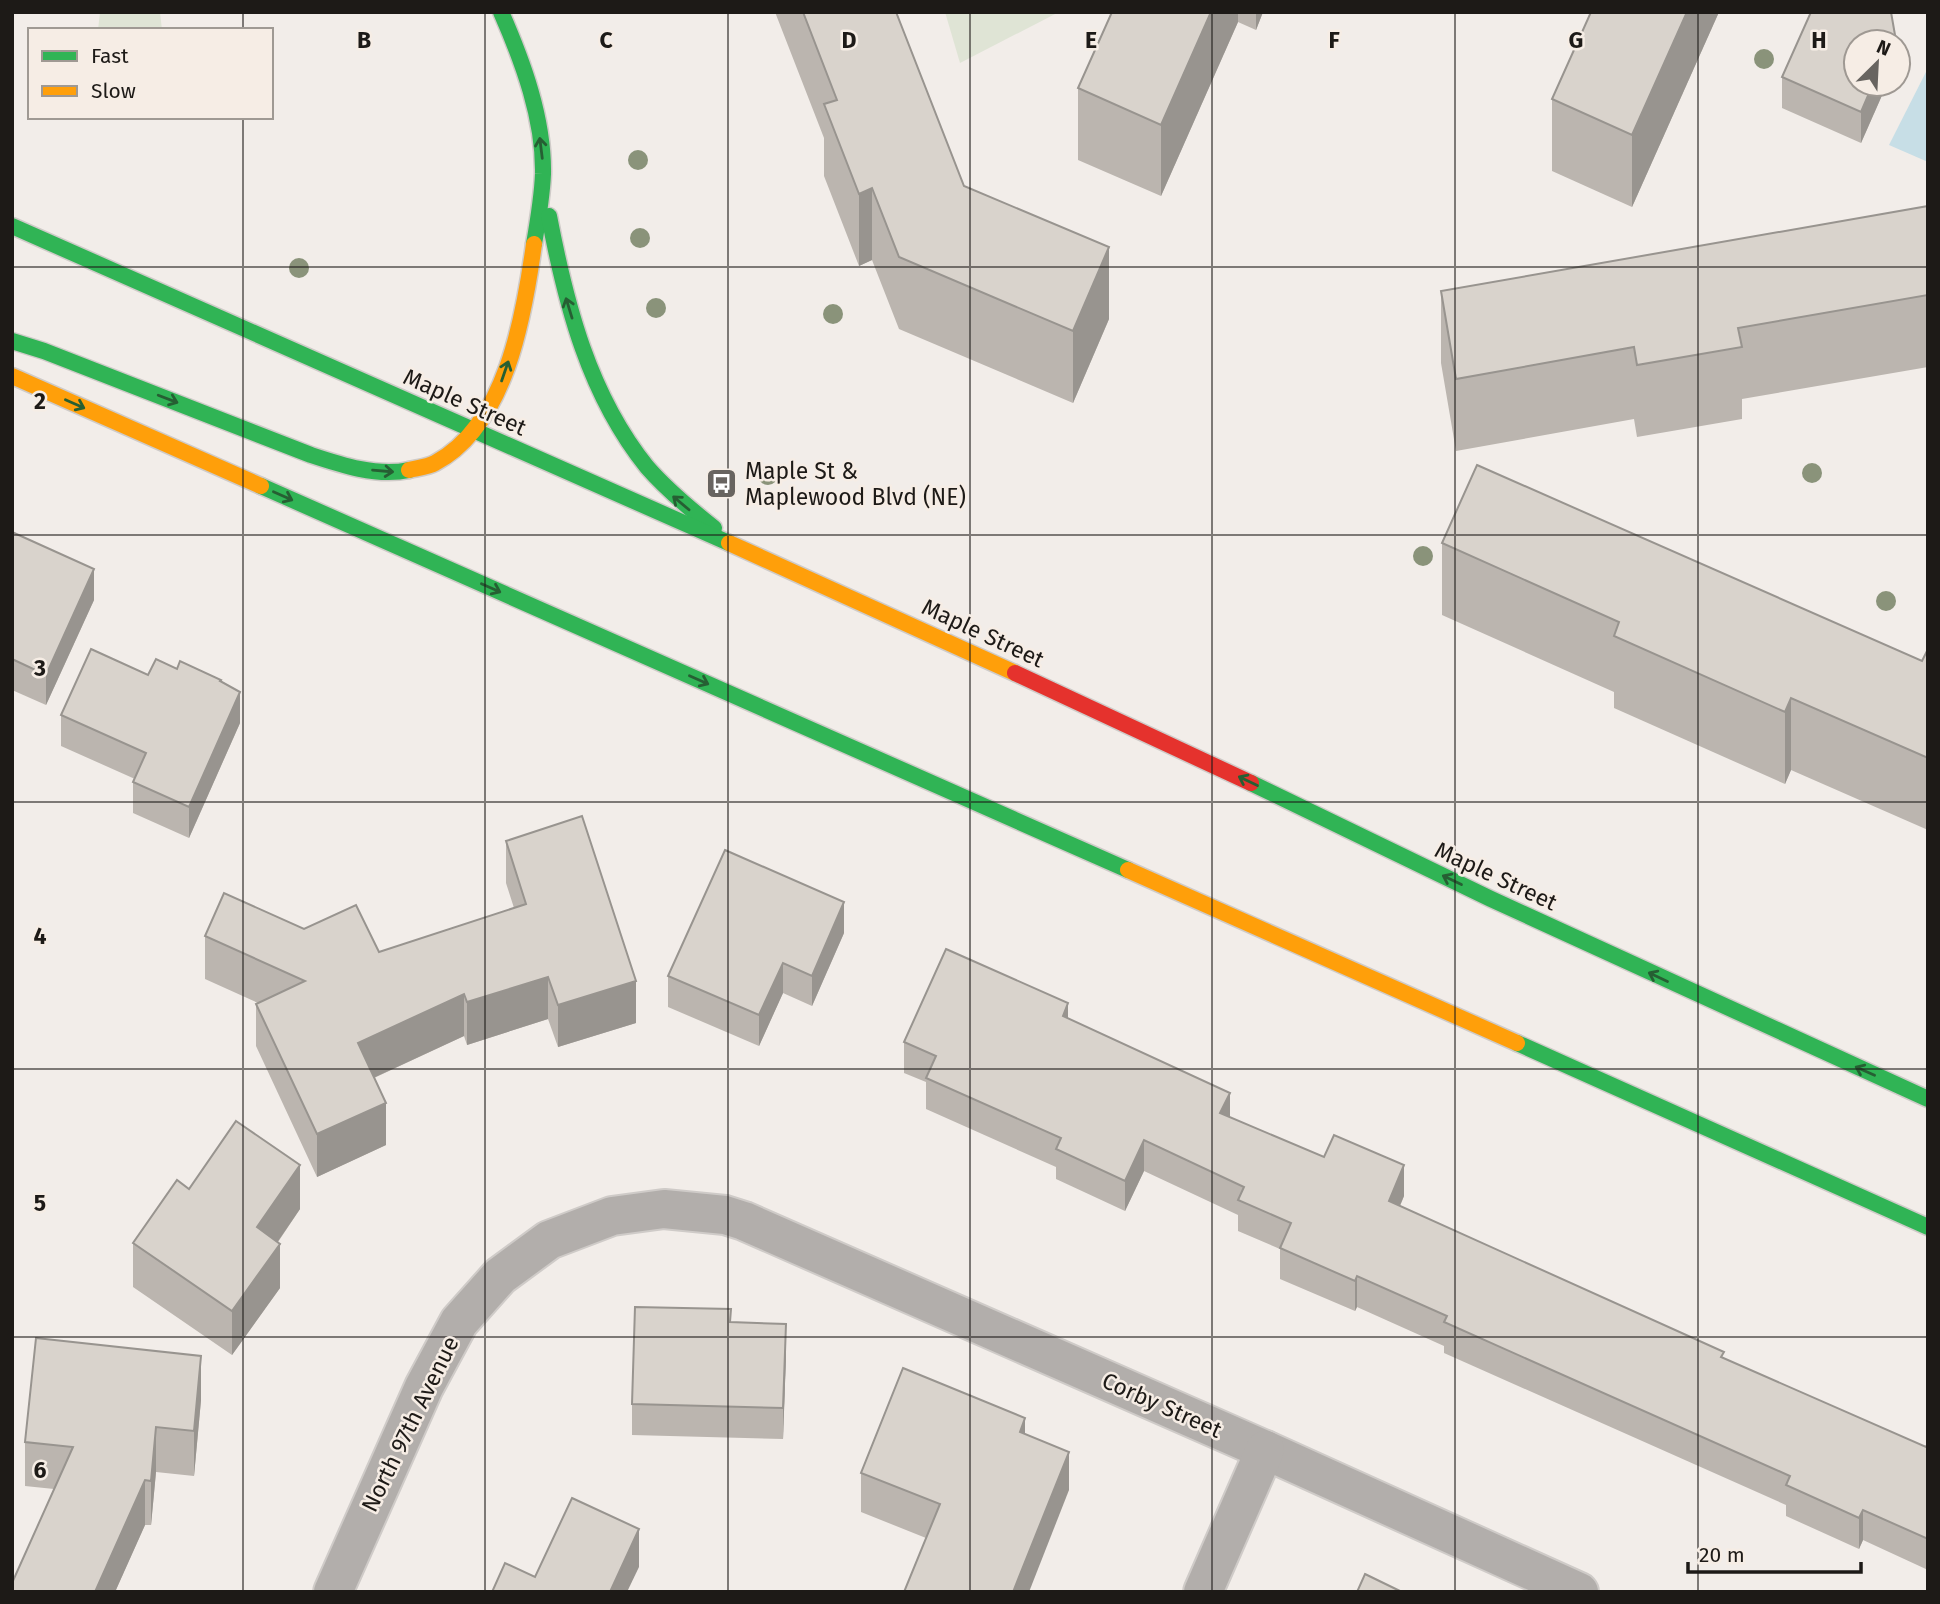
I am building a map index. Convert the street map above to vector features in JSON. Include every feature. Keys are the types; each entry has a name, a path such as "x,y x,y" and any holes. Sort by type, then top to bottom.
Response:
{"main road":[{"path":"502,12 516,44 534,107 543,177 570,313 599,387 628,441 676,499 721,533 780,565"},
{"path":"12,341 280,443 358,467 402,472 428,467 438,462 474,431 497,393 513,349 532,261 543,177"},
{"name":"Maple Street","path":"12,226 780,565 1206,761 1710,1001 1928,1099"},
{"path":"12,376 1256,926 1928,1227"}],"street":[{"name":"North 97th Avenue","path":"333,1592 424,1387 459,1322 500,1276 550,1240 612,1216 664,1209 725,1215 744,1221"},
{"name":"Corby Street","path":"744,1221 1265,1450 1579,1592"},
{"path":"1203,1592 1265,1450"}],"green space":[{"path":"100,12 160,12 162,28 98,28"},
{"path":"945,12 1059,12 960,63"}],"water":[{"path":"1928,68 1928,162 1889,145"}],"building":[{"path":"803,12 896,12 964,186 1109,247 1073,331 899,257 872,188 859,194 824,104 837,100"},
{"path":"1112,12 1211,12 1161,125 1078,88"},
{"path":"1591,12 1687,12 1632,135 1552,99"},
{"path":"1811,12 1891,12 1894,28 1842,28 1842,98 1867,98 1861,112 1782,77"},
{"path":"1928,206 1928,295 1738,328 1742,347 1637,365 1634,347 1456,379 1441,291"},
{"path":"1477,465 1922,661 1928,649 1928,758 1791,698 1785,712 1614,636 1619,622 1442,543"},
{"path":"12,532 94,569 46,675 12,659"},
{"path":"91,649 148,675 156,659 177,669 180,661 240,692 189,807 133,782 146,753 61,715"},
{"path":"582,816 636,981 558,1005 548,977 467,1002 464,994 358,1043 386,1103 317,1134 256,1004 305,981 205,936 224,893 304,929 356,905 379,952 526,904 506,841"},
{"path":"725,850 844,902 812,976 783,963 759,1015 668,976"},
{"path":"946,949 1068,1003 1063,1016 1230,1093 1220,1113 1324,1157 1334,1135 1404,1165 1389,1201 1724,1352 1721,1357 1926,1447 1927,1445 1928,1539 1863,1510 1859,1518 1786,1485 1790,1476 1444,1322 1447,1316 1357,1276 1355,1281 1280,1248 1291,1223 1238,1200 1244,1187 1144,1140 1125,1181 1056,1149 1061,1138 926,1078 936,1056 904,1042"},
{"path":"236,1121 300,1165 257,1227 280,1244 232,1311 133,1243 177,1180 189,1189"},
{"path":"635,1307 731,1309 730,1322 786,1324 783,1408 632,1404"},
{"path":"36,1338 201,1356 194,1431 156,1427 151,1481 145,1480 95,1592 12,1592 12,1583 73,1447 25,1442"},
{"path":"903,1368 1025,1418 1020,1432 1069,1452 1013,1592 904,1592 940,1504 861,1473"},
{"path":"572,1498 639,1529 610,1592 492,1592 505,1563 535,1577"},
{"path":"1365,1574 1402,1592 1357,1592"}],"traffic: fast":[{"path":"501,12 531,91 540,133 543,174 534,244"},
{"path":"549,216 572,316 595,379 610,410 647,467 679,499 714,528"},
{"path":"12,226 729,543"},
{"path":"12,341 323,459 372,471 409,470"},
{"path":"261,486 1128,870"},
{"path":"1251,783 1491,899 1928,1099"},
{"path":"1517,1043 1928,1227"}],"traffic: slow":[{"path":"409,470 432,464 459,446 479,423 495,396 517,335 534,244"},
{"path":"12,376 261,486"},
{"path":"729,543 1015,673"},
{"path":"1128,870 1517,1043"}],"traffic: jam":[{"path":"1015,673 1251,783"}],"place":[{"name":"Maple St & Maplewood Blvd (NE)","path":"722,484"}]}
